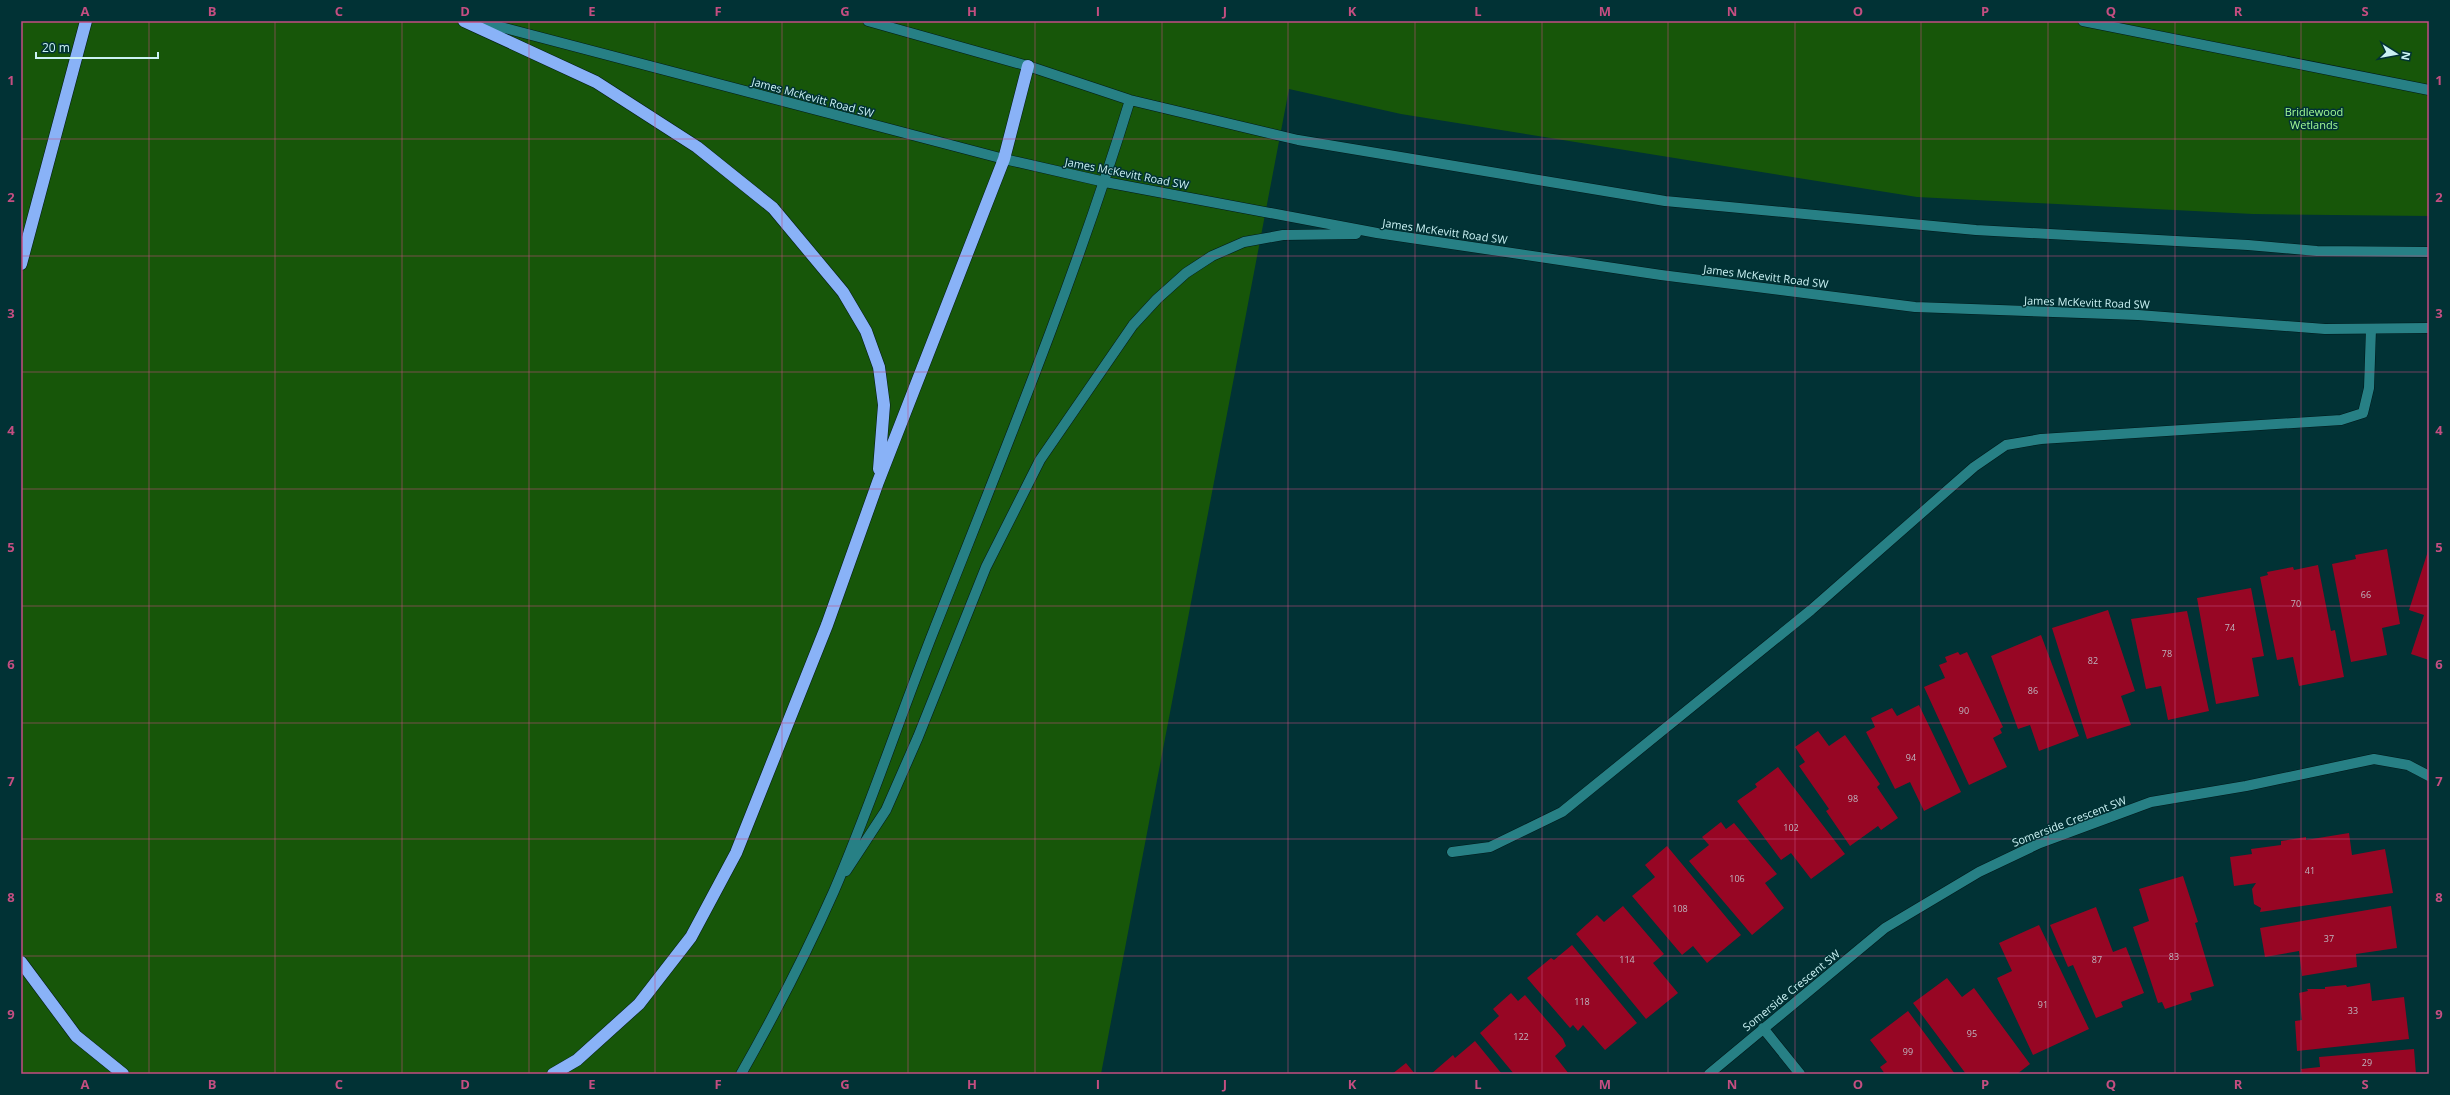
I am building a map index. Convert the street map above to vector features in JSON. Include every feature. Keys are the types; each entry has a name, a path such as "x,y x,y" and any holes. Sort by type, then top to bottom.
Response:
{"highway":[{"path":"21,264 86,21"},
{"path":"464,21 596,82 697,147 773,208 843,292 866,331 879,367 884,405 878,482"},
{"path":"553,1074 578,1060 639,1004 695,930 736,853 827,625 878,482 1004,160 1028,66"},
{"path":"21,962 76,1036 122,1074"}],"main road":[{"name":"James McKevitt Road SW","path":"478,21 1004,160 1105,182 1377,233 1661,275 1915,307 2138,315 2325,329 2429,328"},
{"path":"868,21 1028,66 1130,100 1298,140 1665,201 1976,230 2248,244 2317,251 2429,252"},
{"path":"2083,21 2429,90"},
{"path":"741,1074 780,1006 834,890 935,629 974,534 1105,182 1130,100"},
{"path":"834,890 886,810 918,737 986,567 1040,460 1132,325 1157,299 1186,273 1212,256 1244,242 1283,235 1377,233"},
{"path":"1452,852 1490,847 1562,812 1811,610 1974,467 2006,445 2041,439 2341,420 2363,413 2369,388 2371,329"},
{"name":"Somerside Crescent SW","path":"1709,1074 1885,928 1979,872 2040,843 2151,802 2246,786 2374,759 2408,765 2429,776"},
{"path":"1763,1028 1800,1074"}],"green space":[{"name":"Bridlewood Wetlands","path":"21,21 2429,21 2429,216 2253,214 1917,197 1401,114 1289,89 1101,1074 21,1074"}],"building":[{"path":"2429,548 2429,660 2411,654 2424,615 2409,610"},
{"path":"2387,549 2400,624 2382,628 2387,655 2351,662 2332,564 2356,559 2355,555"},
{"path":"2318,565 2331,631 2335,630 2344,677 2299,686 2293,657 2277,660 2260,577 2268,575 2267,572 2293,567 2294,570"},
{"path":"2251,588 2264,656 2252,658 2259,696 2216,704 2197,598"},
{"path":"2108,610 2135,691 2121,696 2131,725 2087,739 2052,628"},
{"path":"2187,611 2209,711 2168,720 2161,686 2146,689 2131,619"},
{"path":"2041,635 2079,736 2039,751 2030,725 2018,729 1991,656"},
{"path":"1958,652 1960,655 1967,652 2003,727 2000,729 2002,733 1993,738 2007,767 1969,785 1924,687 1945,678 1939,665 1947,662 1945,657"},
{"path":"1919,705 1961,792 1924,811 1910,782 1895,789 1866,732 1875,727 1871,718 1892,708 1897,716"},
{"path":"1818,731 1829,746 1845,735 1880,784 1877,787 1898,818 1881,830 1878,826 1850,846 1826,811 1829,809 1799,766 1805,762 1795,747"},
{"path":"1778,767 1845,854 1811,879 1791,853 1781,860 1737,801 1757,787 1755,784"},
{"path":"1721,822 1726,829 1734,823 1777,874 1765,883 1784,908 1752,935 1689,861 1709,845 1702,837"},
{"path":"2349,833 2352,855 2385,849 2393,893 2260,912 2261,908 2254,904 2252,889 2256,883 2234,886 2230,857 2252,854 2251,849 2281,845 2281,841 2306,837 2306,840"},
{"path":"1667,846 1741,935 1707,963 1693,946 1682,955 1632,896 1655,877 1645,865"},
{"path":"2183,876 2198,922 2195,923 2214,986 2190,993 2192,1000 2165,1009 2162,1002 2158,1003 2133,927 2149,921 2139,889"},
{"path":"1623,906 1664,954 1653,963 1678,993 1646,1019 1576,934 1597,915 1604,922"},
{"path":"2391,906 2397,948 2356,954 2357,967 2302,976 2299,951 2265,957 2260,928"},
{"path":"2096,907 2113,952 2126,947 2144,993 2121,1002 2123,1007 2096,1018 2073,965 2068,967 2050,925"},
{"path":"2039,925 2089,1029 2033,1055 1997,978 2012,971 1999,943"},
{"path":"1572,945 1637,1023 1605,1050 1583,1025 1578,1031 1573,1025 1570,1028 1527,978 1551,958 1554,960"},
{"path":"1947,978 1962,997 1974,988 2030,1064 2017,1074 1966,1074 1913,1003"},
{"path":"2370,983 2372,1001 2404,997 2409,1039 2297,1051 2295,1021 2302,1020 2299,993 2308,991 2307,989 2325,989 2325,987 2346,985 2347,987"},
{"path":"1511,993 1518,1001 1525,995 1563,1039 1566,1046 1555,1056 1569,1074 1514,1074 1480,1033 1499,1016 1493,1009"},
{"path":"1908,1011 1955,1074 1885,1074 1880,1067 1887,1062 1870,1040"},
{"path":"1475,1041 1502,1074 1431,1074 1453,1055 1455,1058"},
{"path":"2414,1049 2416,1074 2302,1074 2301,1069 2320,1067 2319,1057"},
{"path":"1406,1063 1415,1074 1392,1074"}]}
